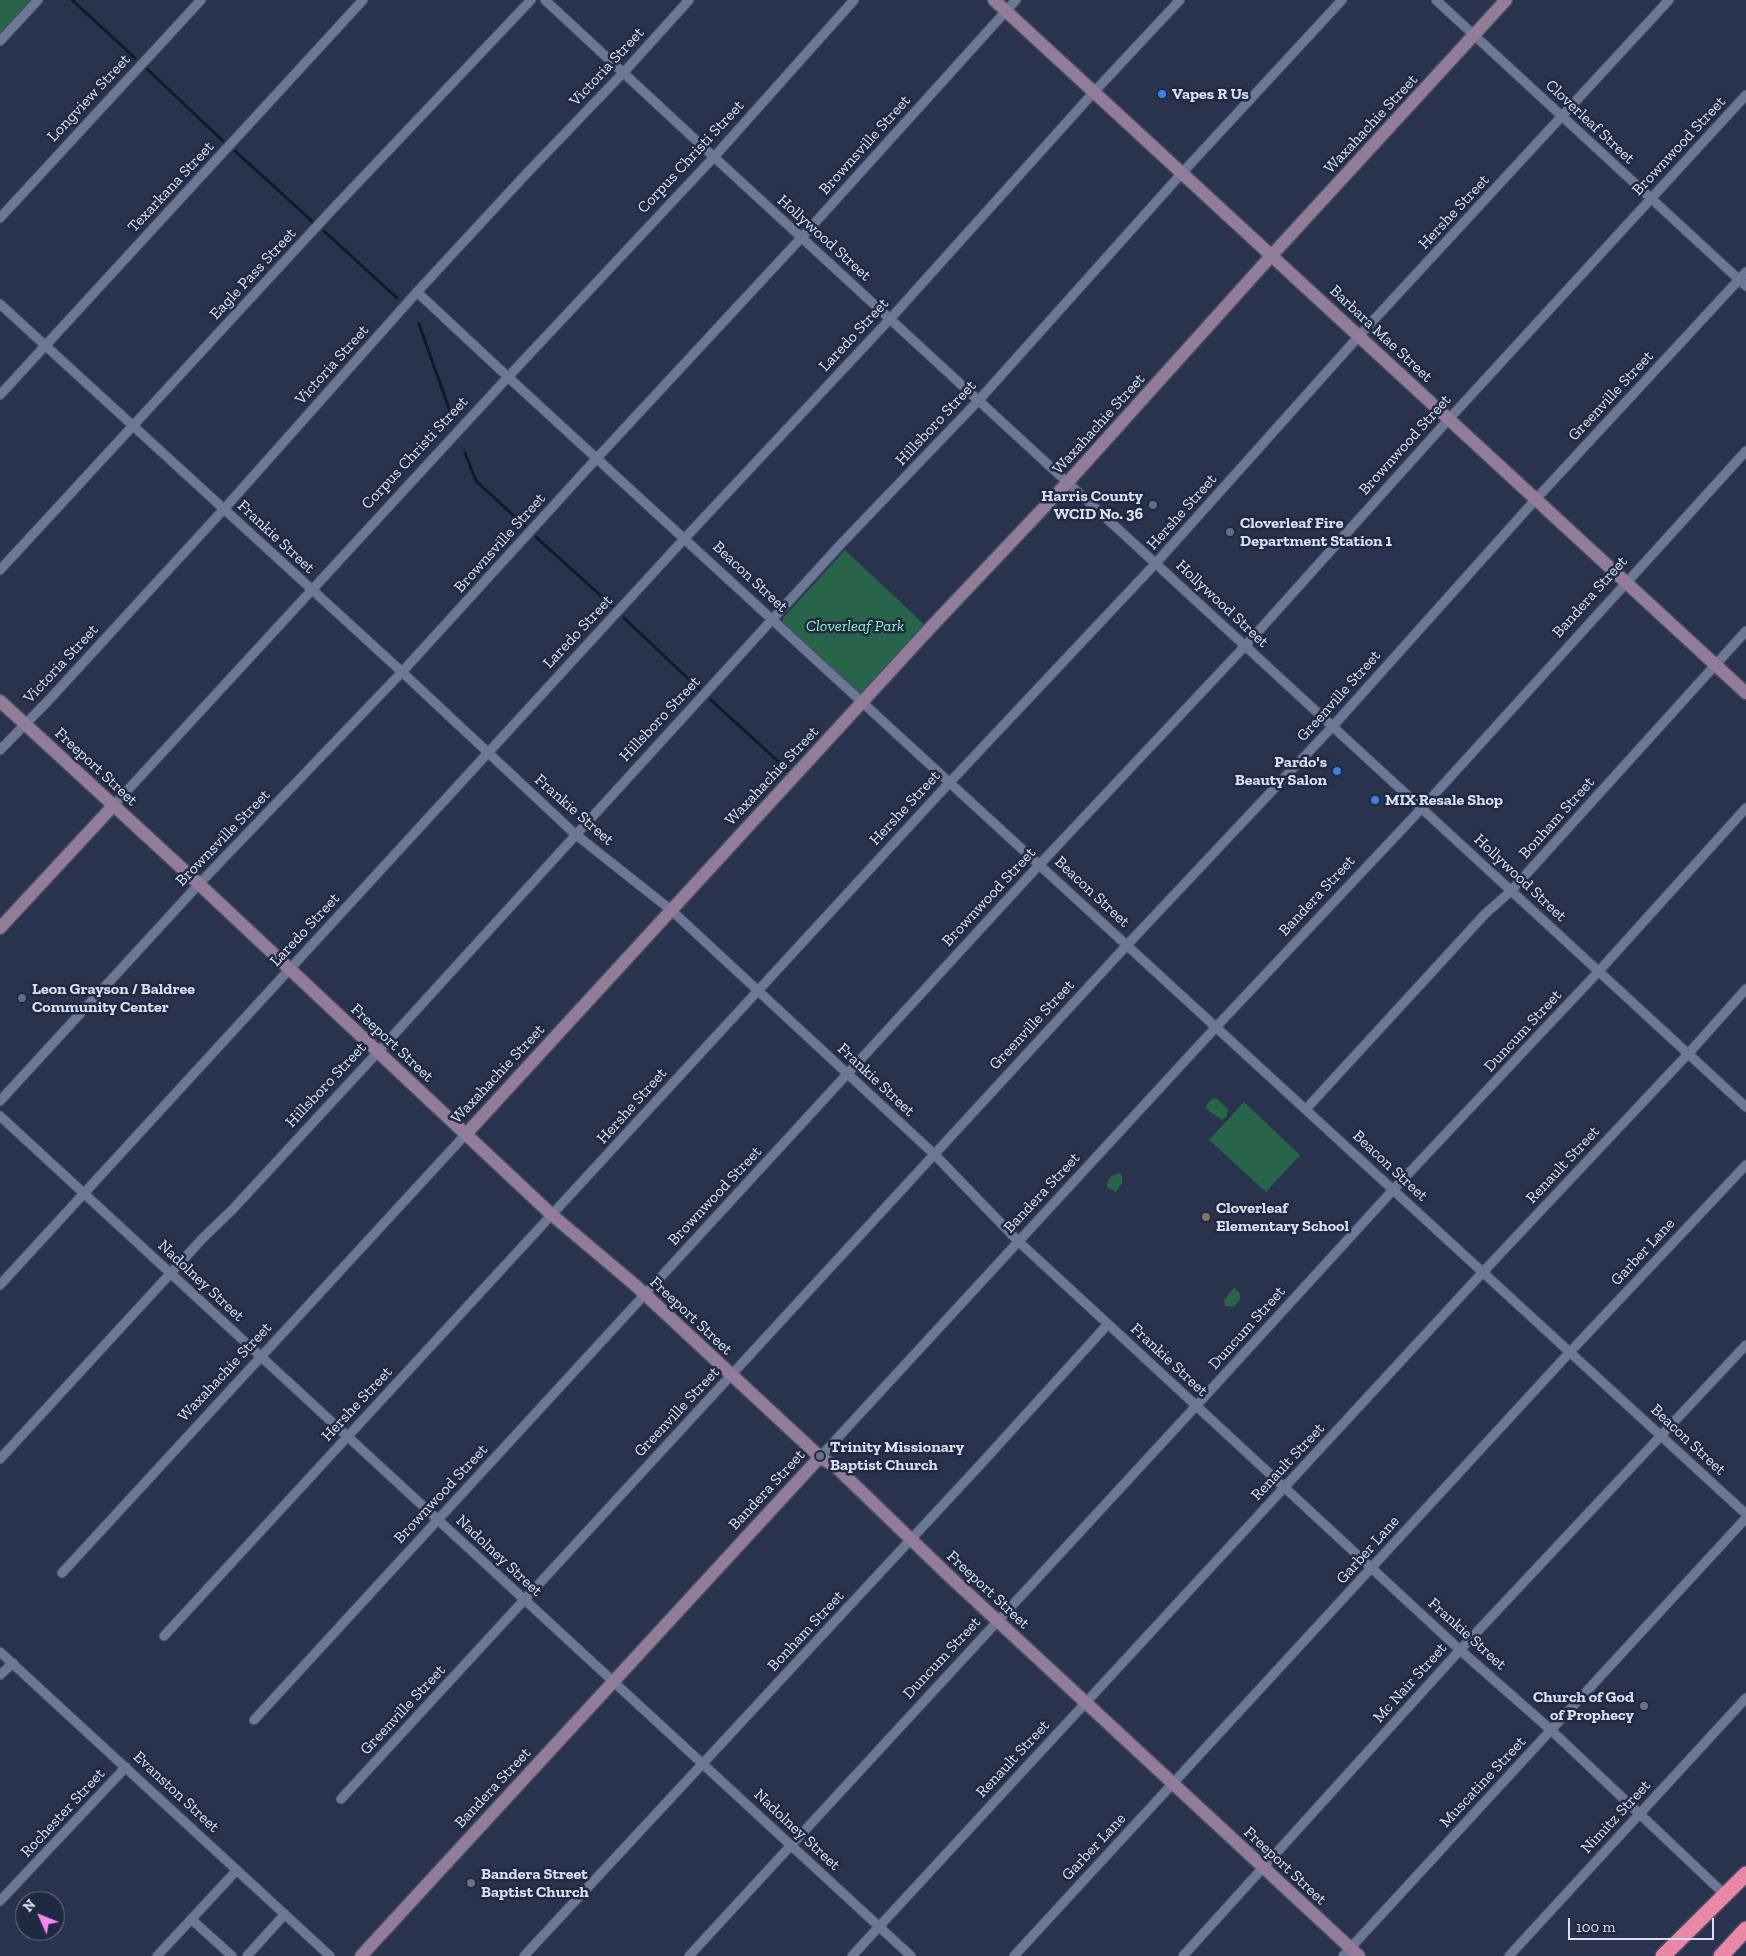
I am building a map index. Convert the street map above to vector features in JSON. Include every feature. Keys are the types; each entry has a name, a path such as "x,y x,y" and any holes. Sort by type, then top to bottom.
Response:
{"highway":[{"path":"1662,1956 1746,1874"},
{"path":"1721,1956 1746,1929"}],"street":[{"path":"0,41 38,0"},
{"name":"Longview Street","path":"0,218 201,0"},
{"name":"Texarkana Street","path":"0,395 363,0"},
{"name":"Eagle Pass Street","path":"0,570 330,212 530,0"},
{"name":"Hollywood Street","path":"545,0 714,158 1746,1107"},
{"name":"Victoria Street","path":"0,750 48,701 224,509 417,292 624,72 689,0"},
{"name":"Corpus Christi Street","path":"0,928 508,377 714,158 854,0"},
{"name":"Barbara Mae Street","path":"994,0 1746,693"},
{"name":"Brownsville Street","path":"0,1101 199,884 402,672 802,237 1016,0"},
{"name":"Laredo Street","path":"0,1285 1180,0"},
{"name":"Hillsboro Street","path":"0,1459 170,1273 378,1052 772,619 979,400 1182,173 1342,0"},
{"name":"Cloverleaf Street","path":"1436,0 1746,286"},
{"name":"Waxahachie Street","path":"62,1573 862,701 1068,482 1272,255 1506,0"},
{"name":"Hershe Street","path":"164,1636 950,782 1156,563 1359,336 1669,0"},
{"name":"Brownwood Street","path":"254,1720 1040,864 1245,646 1449,419 1746,95"},
{"name":"Greenville Street","path":"341,1799 1127,945 1333,726 1536,500 1746,272"},
{"name":"Beacon Street","path":"417,292 1746,1514"},
{"name":"Frankie Street","path":"0,304 402,672 575,834 671,910 934,1154 1019,1242 1460,1650 1551,1730 1721,1891"},
{"name":"Bandera Street","path":"361,1956 1216,1027 1422,808 1746,451"},
{"name":"Bonham Street","path":"1306,1109 1485,914 1511,891 1746,631"},
{"name":"Freeport Street","path":"0,701 199,884 552,1215 644,1294 820,1457 837,1468 910,1540 1264,1868 1351,1953"},
{"name":"Duncum Street","path":"689,1956 1393,1190 1599,971 1746,808"},
{"name":"Renault Street","path":"852,1956 1483,1272 1688,1054 1746,989"},
{"name":"Nadolney Street","path":"0,1116 911,1956"},
{"name":"Garber Lane","path":"1014,1956 1570,1352 1746,1165"},
{"name":"Bonham Street","path":"524,1956 1108,1324"},
{"name":"Mc Nair Street","path":"1183,1956 1460,1650 1746,1345"},
{"name":"Muscatine Street","path":"1351,1953 1551,1730 1746,1518"},
{"name":"Evanston Street","path":"0,1652 330,1956"},
{"path":"0,1675 12,1663"},
{"name":"Nimitz Street","path":"1509,1956 1746,1698"},
{"name":"Rochester Street","path":"0,1901 126,1767"},
{"path":"1662,1956 1746,1866"},
{"path":"157,1956 237,1870"},
{"path":"247,1956 284,1914"},
{"path":"191,1919 232,1956"}],"green space":[{"path":"0,0 31,0 0,33"},
{"name":"Cloverleaf Park","path":"845,550 926,626 860,696 783,625 783,618"},
{"path":"1213,1098 1217,1099 1228,1109 1227,1116 1222,1120 1206,1109 1207,1104"},
{"path":"1244,1102 1300,1155 1266,1192 1209,1140"},
{"path":"1119,1173 1122,1175 1122,1183 1116,1192 1107,1187 1107,1184 1110,1178"},
{"path":"1234,1288 1240,1293 1240,1299 1234,1307 1225,1306 1224,1300"}],"waterway":[{"path":"72,0 135,58"},
{"path":"147,69 223,141"},
{"path":"235,151 313,222"},
{"path":"324,231 397,298"},
{"path":"419,324 450,411"},
{"path":"465,453 476,481 525,526"},
{"path":"536,537 612,606"},
{"path":"624,618 699,689"},
{"path":"711,700 792,774"}],"place":[{"name":"Vapes R Us","path":"1162,94"},
{"name":"Harris County WCID No. 36","path":"1153,505"},
{"name":"Cloverleaf Fire Department Station 1","path":"1230,532"},
{"name":"Pardo's Beauty Salon","path":"1337,771"},
{"name":"MIX Resale Shop","path":"1375,800"},
{"name":"Leon Grayson / Baldree Community Center","path":"22,998"},
{"name":"Cloverleaf Elementary School","path":"1206,1217"},
{"name":"Trinity Missionary Baptist Church","path":"820,1456"},
{"name":"Church of God of Prophecy","path":"1644,1706"},
{"name":"Bandera Street Baptist Church","path":"471,1883"}]}
